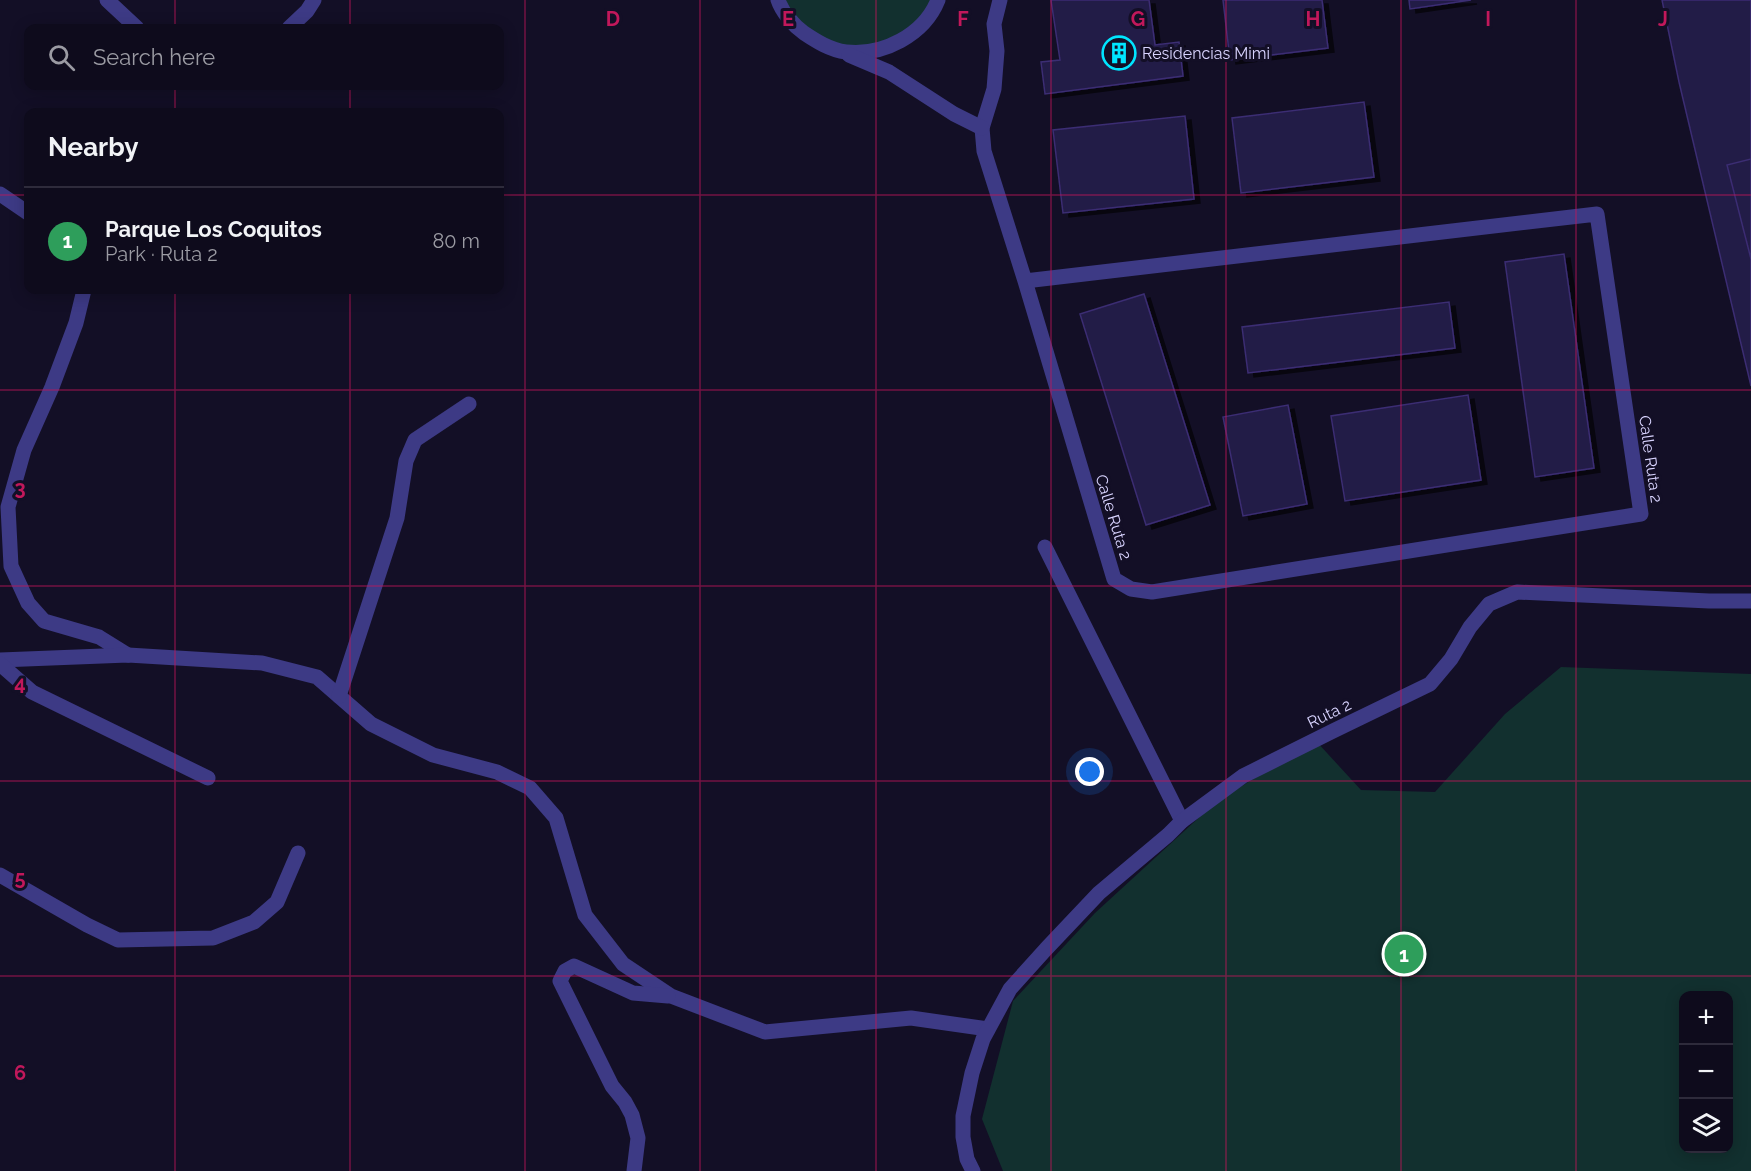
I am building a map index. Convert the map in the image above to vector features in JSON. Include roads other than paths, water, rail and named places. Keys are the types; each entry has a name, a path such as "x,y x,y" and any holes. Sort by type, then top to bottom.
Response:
{"street":[{"path":"107,0 133,24"},
{"path":"292,24 307,11 314,0"},
{"path":"778,0 795,26 819,43 889,72 954,114 982,128 994,89 997,51 994,24 1000,0"},
{"path":"819,43 845,52 872,51 899,43 921,26 938,0"},
{"name":"Calle Ruta 2","path":"982,128 984,151 1114,579 1131,589 1152,592 1641,514 1597,214 1025,281"},
{"path":"0,194 24,210"},
{"path":"83,294 76,323 52,387 24,450 8,507 11,566 28,603 44,621 99,637 129,654"},
{"path":"339,696 397,518 406,461 415,440 469,404"},
{"path":"1045,547 1182,821"},
{"name":"Ruta 2","path":"973,1171 967,1159 963,1137 963,1116 972,1073 988,1029 1010,988 1099,893 1168,836 1182,821 1244,776 1343,725 1430,684 1451,659 1470,627 1489,604 1517,592 1751,601"},
{"path":"0,662 129,654 262,663 317,677 371,724 433,754 497,772 530,788 556,818 585,915 622,964 671,996 765,1032 911,1018 988,1029"},
{"path":"0,662 32,692 208,778"},
{"path":"0,875 87,925 118,940 213,938 254,922 277,902 298,853"},
{"path":"634,1171 638,1138 632,1115 612,1086 560,981 565,971 574,966 633,993 671,996"}],"place":[{"name":"Residencias Mimi","path":"1119,53"},
{"name":"Parque Los Coquitos","path":"1404,954"}]}
